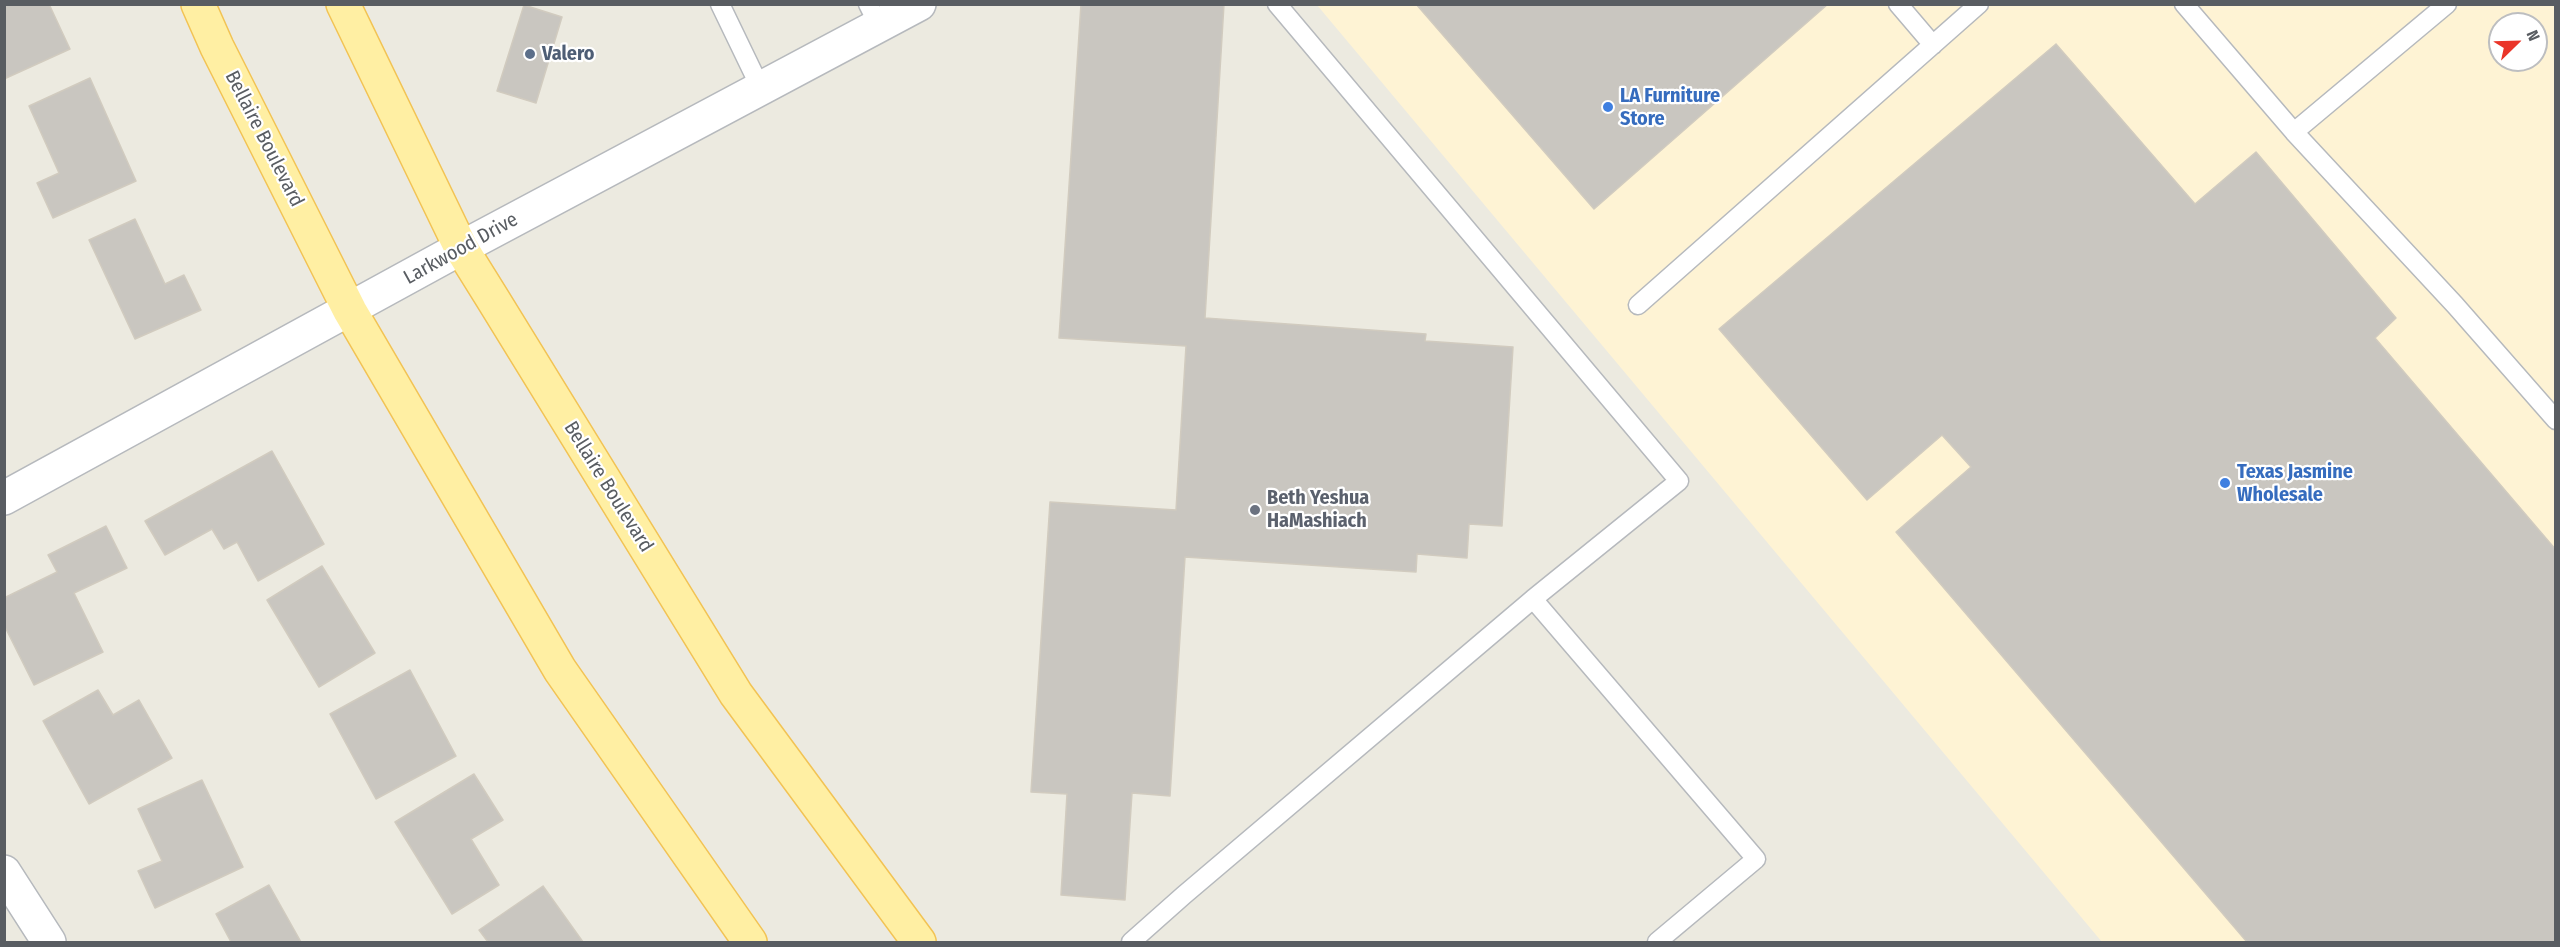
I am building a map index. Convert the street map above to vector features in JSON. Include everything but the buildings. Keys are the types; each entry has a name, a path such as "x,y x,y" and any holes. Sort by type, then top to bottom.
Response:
{"main road":[{"name":"Bellaire Boulevard","path":"198,4 217,47 350,310 561,670 750,942"},
{"name":"Bellaire Boulevard","path":"343,4 461,248 736,694 919,942"}],"street":[{"name":"Larkwood Drive","path":"4,498 461,248 761,89 873,15 919,4"},
{"path":"4,872 49,942"}],"lane":[{"path":"1131,942 1533,599 1679,481 1277,4"},
{"path":"1898,4 1933,45"},
{"path":"1638,305 1979,4"},
{"path":"2184,4 2294,132 2456,305 2556,420"},
{"path":"2294,132 2447,4"},
{"path":"721,5 761,89"},
{"path":"1533,599 1756,859 1657,942"}],"shaded area":[{"path":"1317,5 2555,5 2555,942 2102,942"}],"place":[{"name":"Valero","path":"530,54"},
{"name":"LA Furniture Store","path":"1608,107"},
{"name":"Texas Jasmine Wholesale","path":"2225,483"},
{"name":"Beth Yeshua HaMashiach","path":"1255,510"}]}
